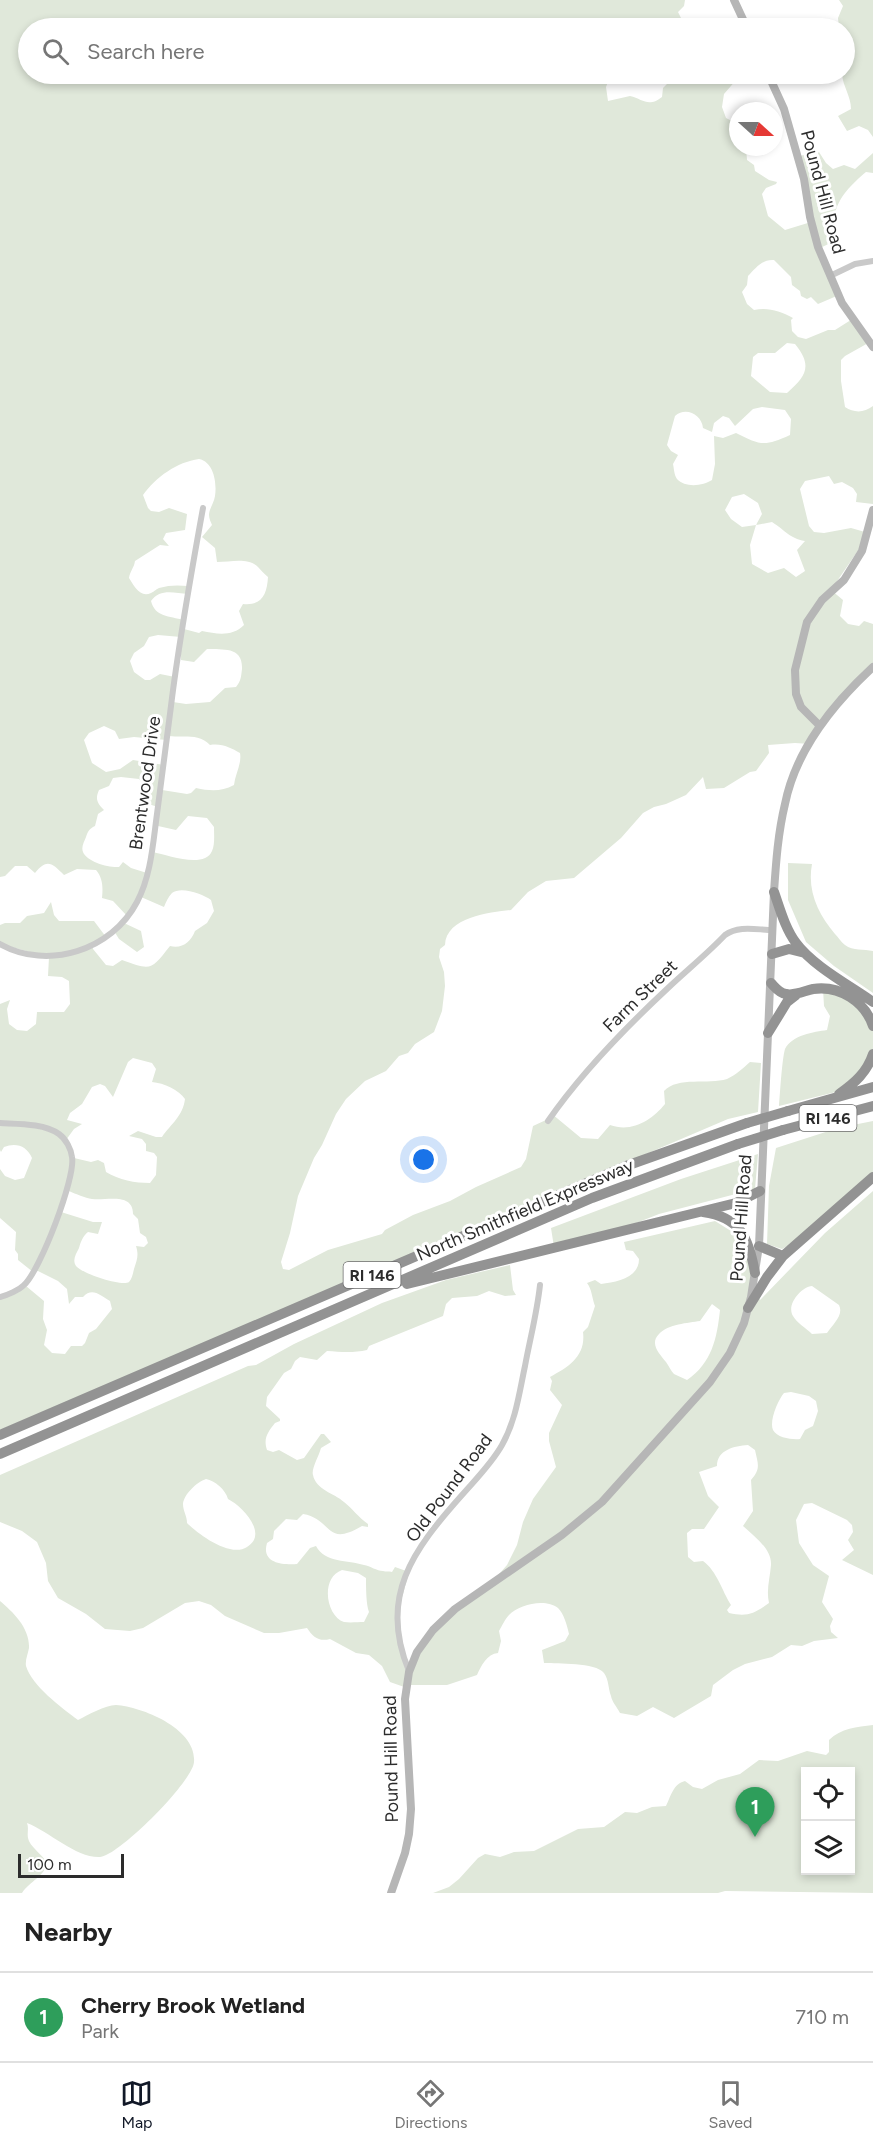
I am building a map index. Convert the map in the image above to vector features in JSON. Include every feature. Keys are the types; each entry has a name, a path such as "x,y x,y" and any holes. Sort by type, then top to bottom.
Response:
{"highway":[{"path":"774,892 794,941 805,953 873,1002"},
{"path":"772,954 789,949 805,953"},
{"path":"771,983 782,993 798,994"},
{"path":"768,1033 787,1002 798,994 816,988 846,994 860,1003 873,1026"},
{"path":"833,1097 861,1076 873,1054"},
{"name":"North Smithfield Expressway","path":"0,1435 626,1166 747,1123 873,1087"},
{"name":"North Smithfield Expressway","path":"0,1454 592,1198 738,1144 873,1106"},
{"path":"748,1308 767,1276 783,1256 873,1177"},
{"path":"384,1289 736,1203 760,1191"},
{"path":"700,1211 722,1217 736,1225 749,1244 755,1273"},
{"path":"759,1246 783,1256"}],"street":[{"path":"734,0 742,18"},
{"name":"Pound Hill Road","path":"772,84 784,110 804,179 818,247 842,303 873,347"},
{"path":"830,276 855,264 873,261"},
{"name":"Brentwood Drive","path":"0,944 28,955 51,956 74,953 92,946 110,933 126,919 138,901 147,874 154,839 171,704 202,508"},
{"path":"819,725 801,707 795,694 795,670 807,622 822,600 844,580 862,551 873,510"},
{"name":"Pound Hill Road","path":"391,1893 405,1853 410,1821 405,1699 409,1672 417,1652 433,1630 455,1609 562,1535 602,1502 704,1390 730,1353 748,1308 759,1246 774,892 778,840 785,802 798,764 819,725 850,688 873,667"},
{"name":"Farm Street","path":"548,1121 572,1087 604,1051 668,987 725,935 738,929 773,930"},
{"path":"0,1123 40,1127 58,1133 68,1144 73,1159 71,1180 35,1271 24,1286 0,1298"},
{"name":"Old Pound Road","path":"409,1672 399,1645 397,1630 396,1615 400,1592 416,1555 427,1538 484,1470 501,1447 511,1426 518,1404 538,1308 540,1285"}],"shaded area":[{"path":"0,0 685,0 684,6 678,12 681,18 18,18 18,84 607,84 608,101 630,96 653,102 662,97 663,88 667,84 733,84 724,94 722,107 726,118 729,120 729,156 747,156 747,160 754,165 755,171 777,182 766,188 762,194 768,216 785,230 811,222 799,156 819,152 833,169 844,165 855,169 873,153 873,173 866,172 861,176 846,191 836,209 837,240 820,248 839,295 818,304 811,297 807,299 801,296 800,291 792,285 791,277 774,260 763,263 748,276 747,285 742,292 747,304 754,310 774,310 793,318 791,320 792,331 798,337 806,339 828,330 835,330 854,318 870,342 841,360 841,381 845,407 859,411 873,406 873,504 856,502 857,494 853,488 842,482 834,484 829,476 805,481 800,489 809,526 814,532 824,533 851,528 865,532 859,549 831,590 843,600 840,616 848,624 859,626 864,621 873,624 873,668 850,690 810,744 768,745 769,753 756,771 750,772 724,788 706,789 703,777 686,795 643,813 621,838 574,878 546,881 528,892 511,910 471,918 453,928 447,936 445,945 440,949 439,957 444,972 445,986 442,1011 434,1032 415,1044 408,1053 399,1056 386,1071 365,1081 346,1099 336,1114 298,1196 281,1262 283,1269 289,1270 328,1250 382,1234 385,1230 413,1215 450,1201 521,1167 526,1159 533,1126 546,1120 552,1114 581,1138 598,1139 610,1125 634,1126 648,1120 665,1104 664,1091 670,1086 685,1082 727,1079 750,1062 761,1063 758,1112 728,1119 0,1430 0,1298 26,1286 44,1301 43,1319 47,1330 44,1345 52,1353 65,1354 71,1346 82,1346 89,1333 96,1329 112,1309 110,1301 93,1292 83,1297 75,1297 69,1304 67,1289 58,1281 38,1271 33,1272 18,1260 15,1250 16,1232 0,1218 0,1169 5,1176 15,1180 24,1178 32,1158 24,1148 17,1145 4,1147 1,1152 0,1150 0,1004 10,1000 7,1009 9,1024 17,1030 27,1031 36,1024 37,1012 64,1012 70,1004 69,981 62,977 48,976 49,957 0,944 0,925 20,923 27,916 44,913 51,902 54,915 59,921 94,921 106,937 93,946 93,949 106,965 113,966 122,960 145,967 159,960 170,946 182,945 188,941 195,931 207,923 214,911 211,900 198,893 181,890 172,893 164,907 141,897 128,917 113,901 102,898 102,883 96,870 77,869 64,875 50,864 43,865 35,873 27,866 15,866 5,876 0,877","holes":["787,343 795,344 801,352 805,365 803,376 787,393 770,392 751,376 753,357 758,353 775,353","762,407 785,410 791,419 790,435 768,443 757,442 736,433 723,438 714,436 715,464 712,480 694,485 685,484 677,479 673,464 678,455 667,445 675,416 684,412 693,413 700,419 703,428 712,432 714,423 723,416 729,418 735,426 753,409","199,459 204,461 213,474 216,491 209,515 212,525 202,537 215,548 217,562 249,562 268,577 262,598 255,603 243,604 239,611 244,625 229,633 202,631 199,633 184,629 184,620 159,613 153,606 151,601 159,594 173,592 188,594 188,586 166,586 144,594 129,578 135,561 160,545 169,546 163,539 166,533 185,530 187,514 169,508 159,512 151,511 143,495 161,476","744,494 758,503 762,514 756,525 742,527 731,519 725,510 732,497","772,522 791,536 805,541 797,550 805,571 796,577 784,568 768,573 752,564 750,545 756,525","158,635 181,637 181,660 194,662 207,649 236,653 241,662 240,681 236,687 225,688 210,702 186,704 173,702 175,677 160,674 150,680 145,680 134,672 130,661 134,653 144,646 149,637","104,726 115,731 119,739 134,737 167,740 169,736 196,737 210,745 222,745 237,751 240,753 240,761 234,785 215,790 196,788 187,794 162,790 164,765 133,760 120,769 106,772 92,763 84,740 89,733","113,778 139,779 143,784 142,802 158,807 158,826 176,830 188,816 207,818 214,827 214,843 208,856 194,860 153,852 147,873 131,868 123,862 119,867 115,867 99,864 85,856 83,844 88,832 95,826 98,814 104,810 97,801 99,790 109,786","133,1058 152,1063 156,1069 152,1082 171,1088 185,1099 179,1115 162,1137 138,1131 129,1136 142,1139 146,1144 146,1151 154,1153 157,1157 156,1175 150,1183 133,1182 116,1177 106,1172 104,1163 98,1160 91,1162 74,1158 66,1140 74,1129 82,1124 67,1120 70,1113 82,1104 92,1087 100,1084 105,1086 113,1097 128,1062","69,1191 92,1199 118,1199 129,1203 133,1214 138,1219 140,1233 146,1237 148,1243 144,1247 136,1246 137,1260 129,1282 118,1283 85,1272 76,1266 75,1257 83,1237 88,1232 98,1234 102,1222 93,1222 61,1212"]},
{"path":"839,0 873,0 873,137 868,130 859,126 847,131 838,116 851,109 844,84 855,84 855,18 838,18 843,6"},
{"path":"788,863 812,864 811,884 815,902 829,926 848,947 873,951 873,993 834,966 806,942 788,900"},
{"path":"124,923 141,931 144,947 137,952 119,939 114,931"},
{"path":"823,989 836,990 873,1022 873,1056 848,1089 779,1106 782,1068 788,1044 798,1037 827,1030 830,1016 824,1006"},
{"path":"873,1121 873,1174 807,1235 782,1249 767,1244 769,1186 776,1148 838,1128"},
{"path":"758,1154 755,1189 659,1214 606,1235 554,1247 551,1228 681,1179"},
{"path":"873,1191 873,1575 842,1560 854,1550 848,1540 853,1532 852,1525 847,1520 812,1503 804,1504 796,1520 799,1543 813,1565 829,1576 822,1602 833,1619 830,1626 831,1632 838,1638 814,1641 802,1646 791,1645 772,1657 745,1664 713,1685 711,1696 674,1718 653,1707 637,1716 620,1713 612,1698 606,1676 599,1669 585,1665 544,1663 542,1650 565,1641 569,1634 562,1613 558,1608 547,1603 526,1605 509,1615 499,1631 501,1641 498,1653 488,1658 477,1675 447,1685 408,1685 407,1688 390,1682 382,1666 369,1655 356,1653 330,1639 317,1638 307,1628 264,1633 225,1616 211,1605 199,1601 185,1603 143,1628 130,1631 105,1629 86,1614 58,1598 48,1581 46,1563 37,1542 22,1531 0,1522 0,1475 248,1366 256,1365 294,1344 382,1303 446,1280 510,1265 513,1290 516,1295 505,1296 489,1291 477,1296 452,1298 446,1304 443,1316 369,1346 367,1350 327,1351 317,1360 300,1357 291,1369 284,1373 267,1397 266,1406 280,1421 275,1423 267,1435 267,1450 273,1452 279,1450 297,1460 304,1458 321,1434 324,1434 331,1442 321,1448 313,1469 315,1480 321,1488 347,1504 368,1524 368,1527 362,1526 341,1534 335,1533 320,1521 303,1514 297,1520 286,1519 274,1531 273,1539 267,1543 267,1555 279,1563 297,1564 310,1548 316,1546 325,1555 337,1560 381,1571 392,1572 395,1567 409,1572 397,1616 408,1667 433,1631 493,1581 507,1565 517,1545 523,1522 533,1499 556,1467 549,1433 562,1405 550,1390 552,1381 550,1377 570,1365 582,1348 583,1332 588,1327 595,1306 587,1283 595,1280 601,1284 614,1282 626,1278 635,1271 639,1259 633,1251 626,1250 624,1242 715,1221 747,1241 754,1283 760,1300 825,1233","holes":["812,1286 839,1305 839,1316 827,1333 812,1334 799,1323 791,1312 796,1297","712,1304 720,1310 715,1340 708,1358 687,1380 673,1373 655,1345 659,1334 678,1325 700,1321","791,1392 809,1396 816,1401 818,1411 813,1426 805,1430 800,1439 781,1437 775,1433 772,1426 777,1405 784,1393","748,1445 755,1450 758,1463 756,1473 751,1480 753,1511 743,1526 765,1548 771,1559 769,1603 754,1612 741,1615 729,1613 727,1610 731,1605 708,1565 703,1561 694,1562 688,1557 687,1533 692,1529 704,1529 719,1507 708,1496 699,1472 717,1466 720,1456 737,1446","206,1479 219,1486 228,1499 251,1521 255,1535 247,1547 240,1550 223,1547 206,1538 187,1523 183,1507 184,1500","342,1570 358,1573 366,1578 369,1612 364,1622 344,1622 333,1612 328,1597 330,1581"]},
{"path":"0,1601 15,1615 27,1634 29,1648 26,1666 29,1674 56,1702 78,1720 112,1705 153,1715 178,1730 187,1739 193,1750 194,1762 182,1785 154,1816 123,1844 100,1857 72,1849 27,1823 29,1841 47,1863 43,1872 22,1893 0,1893"},
{"path":"873,1725 873,1893 725,1891 718,1893 433,1893 449,1887 485,1854 500,1857 514,1852 534,1851 578,1829 604,1827 625,1812 637,1813 652,1807 666,1806 675,1788 685,1781 693,1787 702,1789 718,1780 740,1774 759,1760 778,1761 807,1751 826,1755 829,1752 829,1740 849,1729"}],"place":[{"name":"Cherry Brook Wetland","path":"755,1837"}]}
